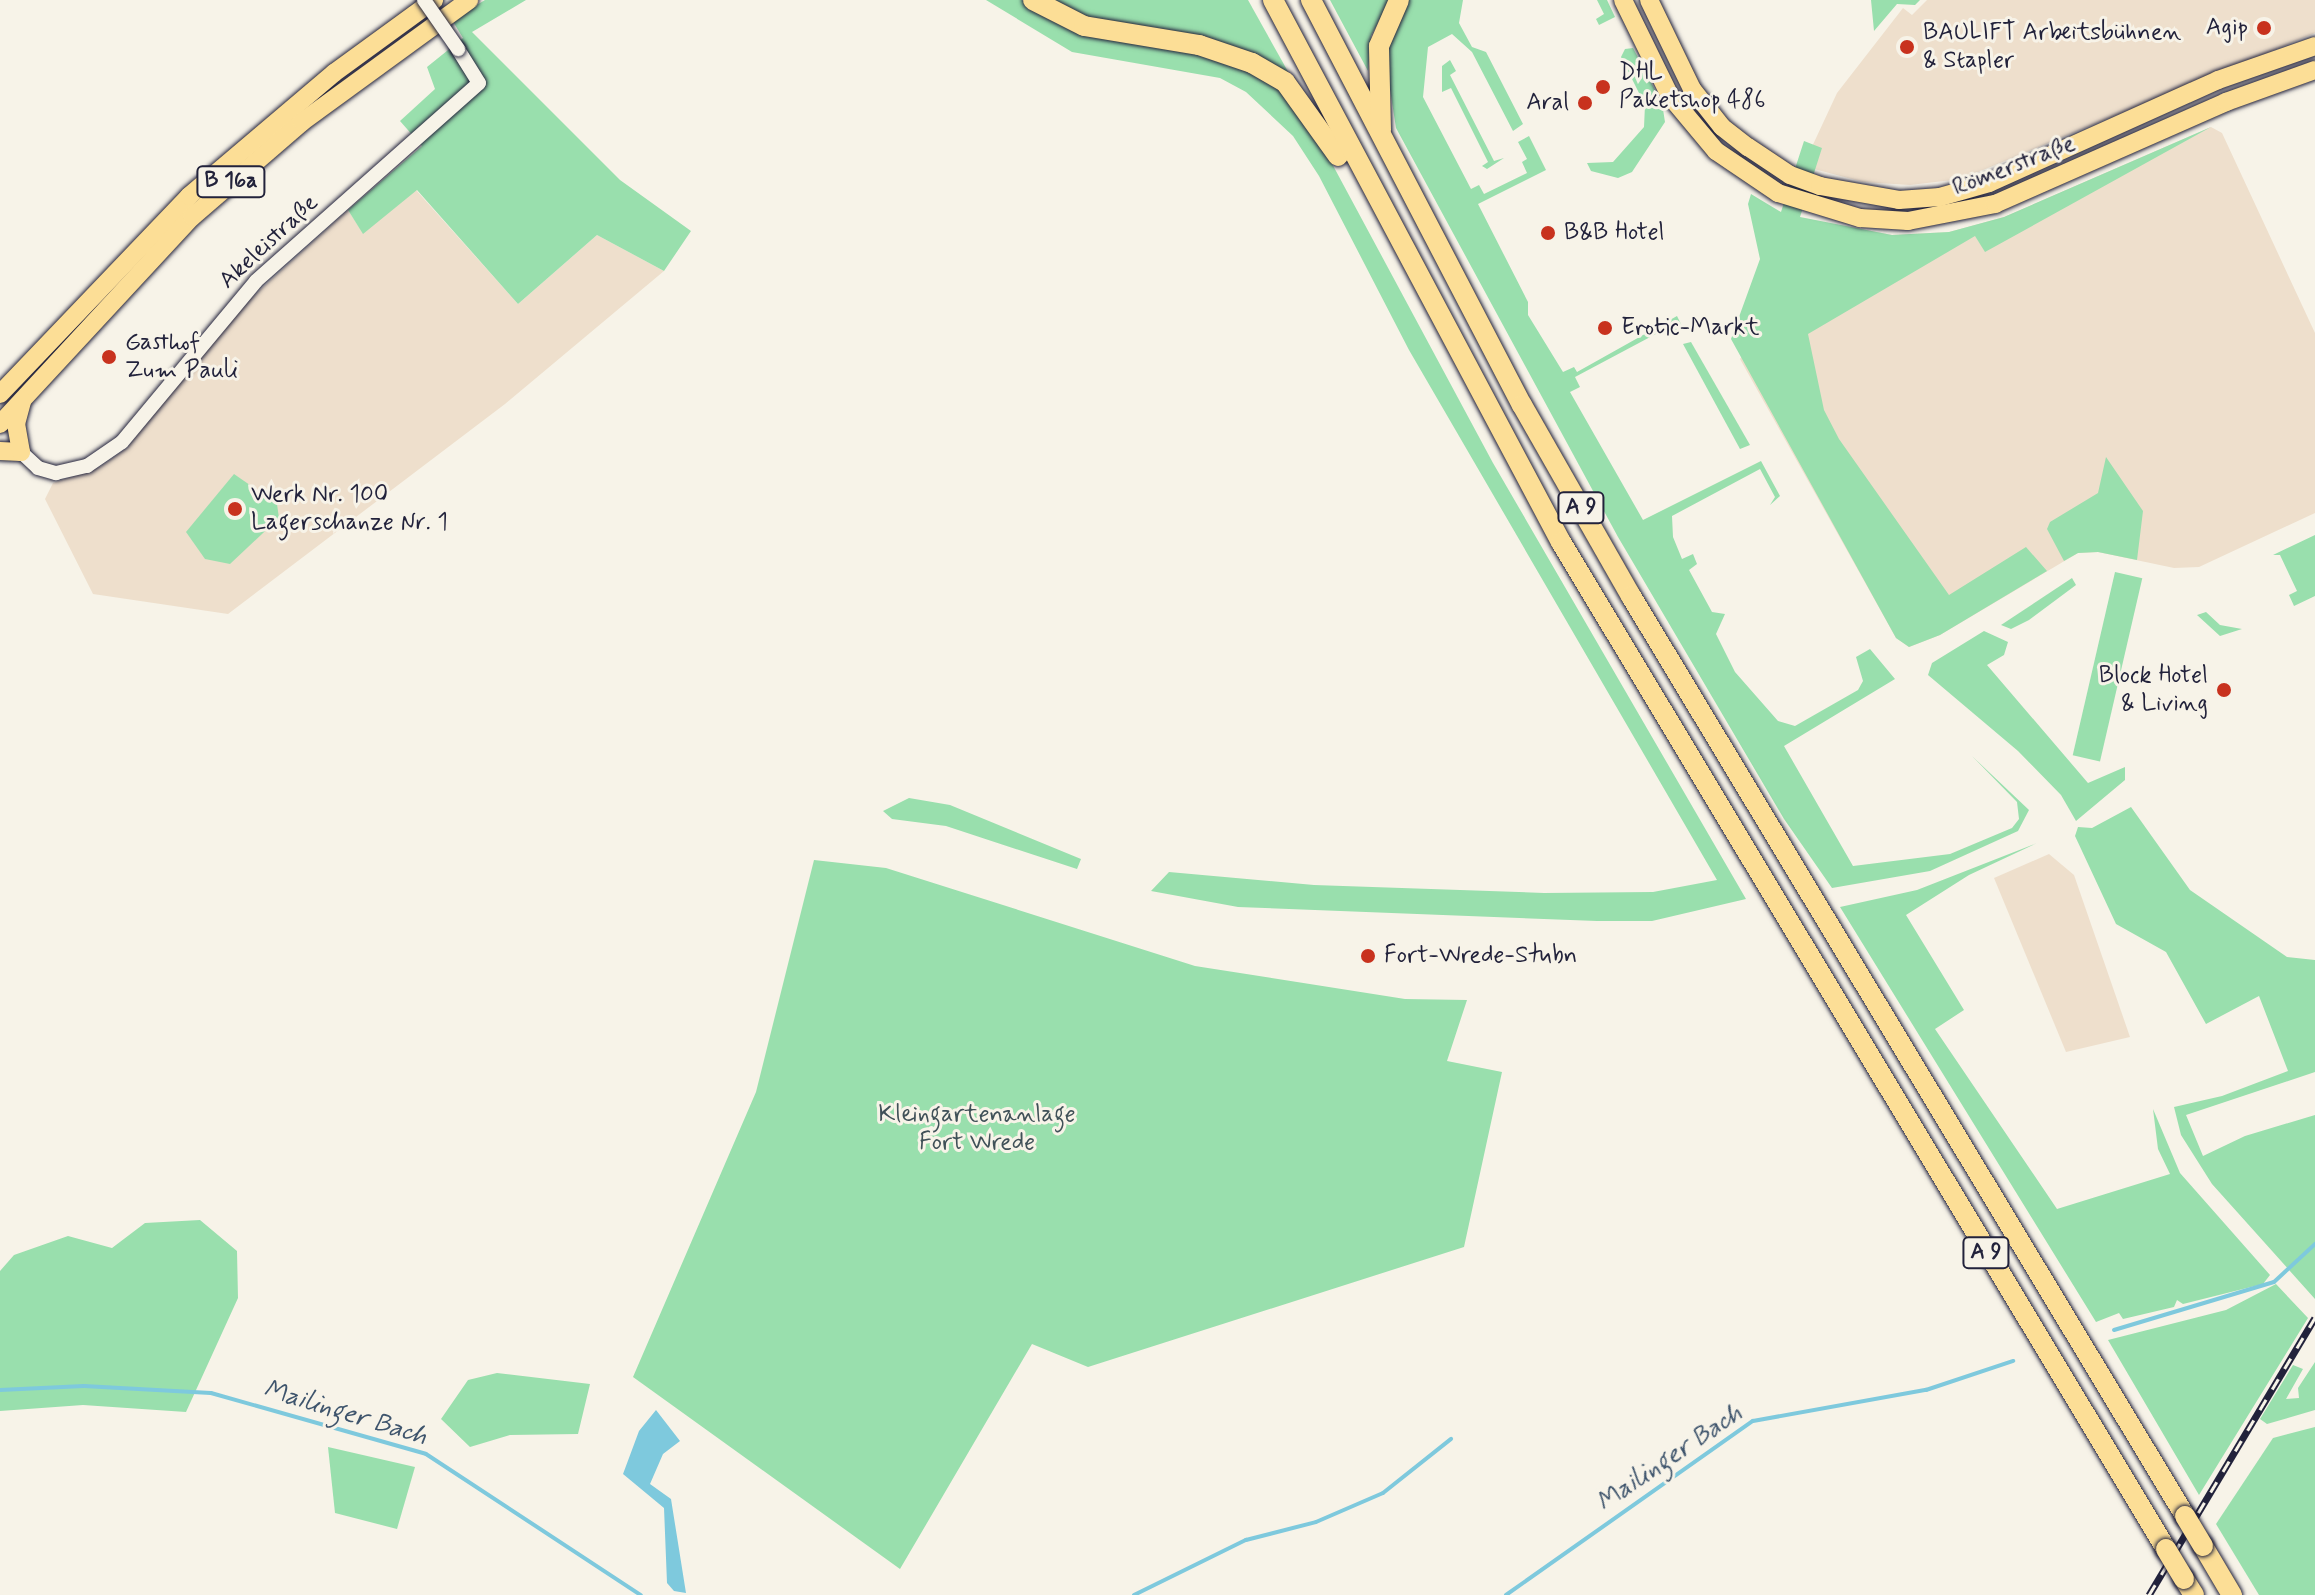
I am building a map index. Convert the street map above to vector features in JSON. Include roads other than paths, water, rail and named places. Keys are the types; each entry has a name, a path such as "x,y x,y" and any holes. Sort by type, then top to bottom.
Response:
{"highway":[{"name":"A 9","path":"1033,0 1084,26 1199,45 1261,68 1294,94 1355,179 1405,257"},
{"name":"A 9","path":"1270,0 1355,179"},
{"name":"A 9","path":"1270,0 1405,257 1569,556 2189,1587"},
{"name":"A 9","path":"1311,0 1382,142 1631,596 2232,1595"},
{"name":"A 9","path":"1382,142 1379,46 1399,0"}],"main road":[{"name":"B 16a","path":"0,394 189,196 334,73 434,0"},
{"name":"B 16a","path":"0,424 136,274 237,177 324,105 469,0"},
{"name":"Römerstraße","path":"1623,0 1670,96 1716,151 1778,193 1860,218 1921,220 1995,204 2226,102 2315,70"},
{"name":"Römerstraße","path":"1649,0 1692,89 1722,127 1790,175 1820,186 1899,200 1940,197 1989,183 2218,80 2315,46"},
{"path":"0,451 21,452 16,424 24,398"}],"street":[{"name":"Akeleistraße","path":"21,452 38,468 56,473 87,466 122,442 256,281 479,83 424,0"}],"water":[{"path":"656,1410 680,1441 663,1454 650,1484 671,1499 686,1593 674,1591 667,1583 664,1508 623,1474 639,1431"}],"waterway":[{"name":"Mailinger Bach","path":"2114,1330 2274,1282 2315,1244"},
{"name":"Mailinger Bach","path":"1506,1595 1753,1421 1926,1390 2013,1361"},
{"name":"Mailinger Bach","path":"0,1390 84,1386 211,1393 426,1454 641,1595"},
{"path":"1134,1595 1246,1540 1316,1522 1383,1493 1451,1439"}],"railway":[{"path":"2149,1595 2315,1318"}],"place":[{"name":"Agip","path":"2264,28"},
{"name":"BAULIFT Arbeitsbühnen & Stapler","path":"1907,47"},
{"name":"DHL Paketshop 486","path":"1603,87"},
{"name":"Aral","path":"1585,103"},
{"name":"B&B Hotel","path":"1548,233"},
{"name":"Erotic-Markt","path":"1605,328"},
{"name":"Gasthof Zum Pauli","path":"109,357"},
{"name":"Werk Nr. 100 Lagerschanze Nr. 1","path":"235,509"},
{"name":"Block Hotel & Living","path":"2224,690"},
{"name":"Fort-Wrede-Stubn","path":"1368,956"}],"park label":[{"name":"Kleingartenanlage Fort Wrede","path":"977,1129"}]}
